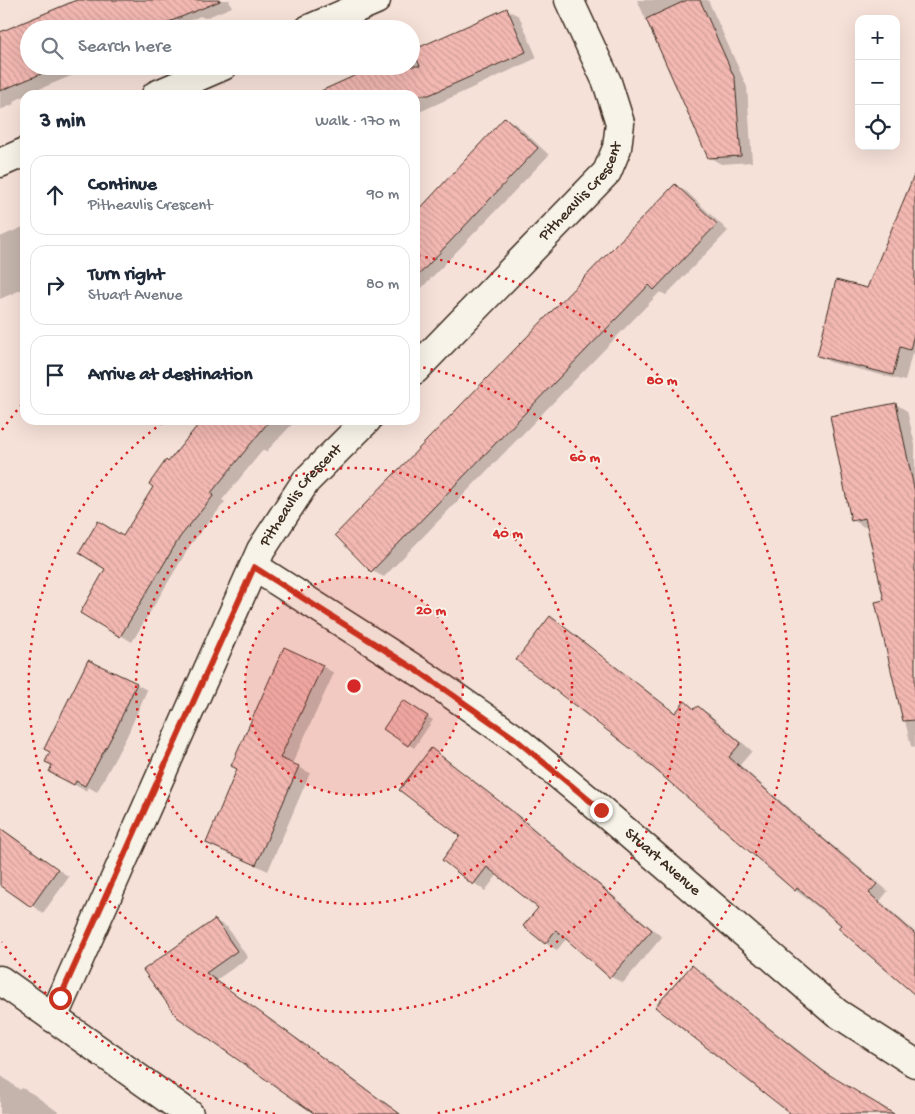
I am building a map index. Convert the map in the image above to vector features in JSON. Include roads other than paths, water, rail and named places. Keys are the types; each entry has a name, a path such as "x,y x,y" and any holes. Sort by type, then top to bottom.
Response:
{"street":[{"path":"330,20 376,0"},
{"name":"Pitheavlis Crescent","path":"420,365 607,172 616,148 620,123 607,82 569,0"},
{"path":"168,90 202,75"},
{"path":"0,163 20,154"},
{"name":"Pitheavlis Crescent","path":"53,1018 261,550 306,481 362,425"},
{"name":"Stuart Avenue","path":"254,567 424,675 514,738 608,816 837,1013 915,1063"},
{"path":"0,980 189,1114"}]}
